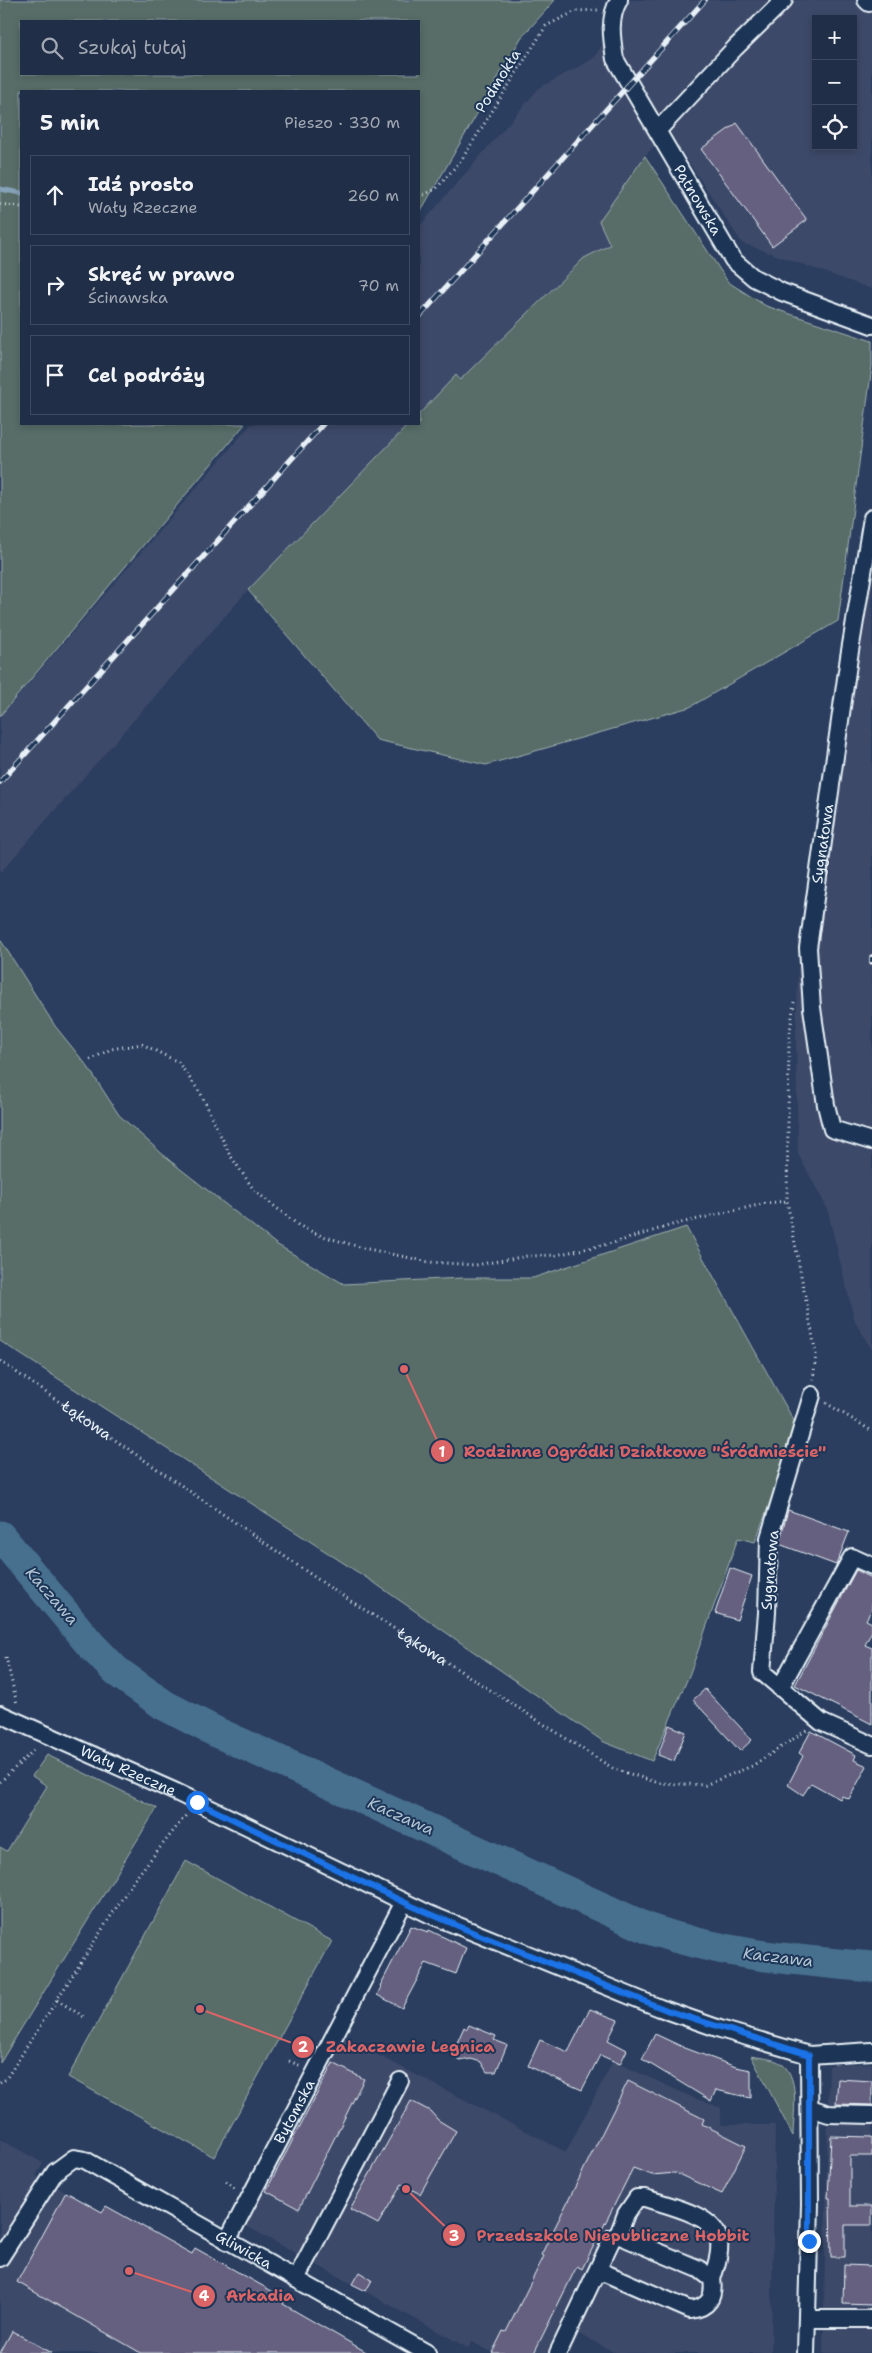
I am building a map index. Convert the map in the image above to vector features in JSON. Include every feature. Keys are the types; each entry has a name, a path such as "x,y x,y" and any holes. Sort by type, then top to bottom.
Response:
{"street":[{"path":"658,130 742,41 784,0"},
{"path":"866,0 870,3 872,1"},
{"name":"Pątnowska","path":"616,5 611,35 615,59 733,260 754,278 782,292 872,325"},
{"name":"Sygnałowa","path":"871,1141 832,1129 826,1105 812,1008 808,948 849,657 872,518"},
{"name":"Sygnałowa","path":"812,1395 770,1538 762,1672 821,1722"},
{"path":"780,1688 852,1557 872,1566"},
{"name":"Wały Rzeczne","path":"0,1714 197,1802 404,1902 472,1932 669,2011 809,2055"},
{"path":"821,1722 872,1745"},
{"name":"Bytomska","path":"227,2240 404,1902"},
{"path":"806,2353 808,2319 809,2055 872,2051"},
{"path":"296,2279 400,2081"},
{"path":"810,2108 829,2114 872,2115"},
{"name":"Gliwicka","path":"0,2258 55,2172 74,2158 85,2160 427,2353"},
{"path":"558,2353 608,2244 618,2234 626,2214 637,2198 645,2198 700,2217 715,2229 719,2239 718,2258 712,2279 712,2298 699,2309 690,2310 605,2274 598,2274 593,2279"},
{"path":"618,2234 699,2269 712,2279"},
{"path":"808,2319 872,2319"}],"path":[{"name":"Podmokła","path":"420,196 436,188 462,159 546,26 576,11 616,5"},
{"path":"0,204 20,206"},
{"path":"794,996 789,1038 787,1201 816,1354 812,1395 872,1431"},
{"path":"90,1060 110,1049 142,1044 178,1062 201,1094 230,1155 254,1190 298,1225 319,1235 363,1248 429,1262 476,1265 527,1256 556,1255 617,1242 672,1225 768,1203 787,1201"},
{"name":"Łąkowa","path":"0,1361 329,1586 614,1769 658,1783 705,1786 752,1766 821,1722"},
{"path":"6,1657 23,1724"},
{"path":"0,1782 49,1735"},
{"path":"0,2083 6,2079 134,1880 197,1802"},
{"path":"57,2000 84,2017"},
{"path":"290,2061 299,2065"}],"shaded area":[{"path":"629,0 872,0 872,289 742,243 668,131 645,156 610,245 584,258 460,380 456,375 420,413 420,226 539,88 594,58"},
{"path":"250,425 408,425 248,590 0,873 0,717"},
{"path":"872,568 872,1350 855,1322 827,1208 798,1154 796,1040 799,934 820,930"},
{"path":"343,2037 566,2152 613,2061 694,2098 721,2108 721,2125 775,2125 771,2353 616,2353 579,2334 571,2353 494,2353 472,2342 468,2348 246,2226"},
{"path":"872,2063 872,2353 823,2353 829,2066 835,2064"},
{"path":"0,2139 43,2163 36,2176 66,2192 42,2236 140,2353 0,2353"}],"green space":[{"path":"0,0 555,0 521,38 420,212 420,90 20,90 20,425 244,425 0,716"},
{"path":"645,156 728,282 766,306 872,341 872,366 838,621 690,707 486,765 377,740 248,590 408,425 420,425 420,413 456,375 460,380 584,258 610,245 599,221"},
{"path":"0,939 55,1026 88,1067 119,1115 169,1160 276,1244 344,1284 462,1278 533,1278 686,1227 794,1421 783,1467 755,1542 738,1538 690,1673 652,1761 604,1742 376,1584 0,1341"},
{"path":"47,1755 157,1808 0,2063 0,1847 7,1851 47,1786 32,1776"},
{"path":"186,1861 332,1941 214,2157 68,2077"},
{"path":"751,2056 775,2060 788,2071 792,2079 795,2098 793,2136"}],"building":[{"path":"737,123 807,220 772,246 701,149"},
{"path":"788,1510 849,1532 836,1565 779,1544"},
{"path":"730,1568 752,1576 737,1620 715,1613"},
{"path":"856,1570 872,1578 872,1608 866,1620 872,1623 872,1631 865,1645 872,1648 872,1724 795,1685"},
{"path":"705,1689 752,1740 740,1751 693,1700"},
{"path":"669,1725 686,1732 674,1761 658,1755"},
{"path":"811,1731 856,1755 854,1760 867,1766 849,1799 842,1796 840,1799 811,1783 803,1795 788,1785 803,1756 799,1753"},
{"path":"411,1926 428,1932 429,1930 466,1948 456,1974 426,1963 402,2008 377,1995"},
{"path":"590,2009 618,2020 608,2040 627,2050 620,2064 600,2055 582,2090 528,2066 540,2040 568,2052"},
{"path":"469,2025 496,2036 494,2040 507,2045 496,2072 487,2072 481,2062 471,2059 460,2061 452,2054 464,2027 467,2029"},
{"path":"655,2034 685,2048 736,2067 751,2070 751,2098 716,2090 711,2101 642,2059"},
{"path":"333,2063 364,2079 299,2209 266,2191"},
{"path":"838,2079 872,2081 872,2105 836,2104"},
{"path":"628,2081 704,2119 702,2124 746,2146 722,2194 676,2173 652,2175 633,2168 582,2269 577,2266 534,2353 492,2353 503,2331 506,2332 544,2256 541,2255"},
{"path":"411,2101 430,2111 438,2120 456,2131 420,2194 402,2184 378,2224 350,2209"},
{"path":"831,2136 872,2137 872,2156 850,2156 850,2206 872,2206 872,2225 845,2225 845,2257 831,2257 830,2198 828,2198"},
{"path":"66,2192 102,2212 106,2206 192,2254 195,2248 286,2299 283,2304 368,2353 141,2353 17,2282"},
{"path":"844,2265 872,2266 872,2305 843,2304"},
{"path":"359,2272 372,2280 366,2291 352,2284"},
{"path":"12,2331 52,2353 0,2353"}],"waterway":[{"path":"0,189 20,193"},
{"name":"Kaczawa","path":"0,1536 90,1644 116,1671 164,1705 214,1731 649,1929 677,1938 732,1951 787,1959 872,1967"}],"railway":[{"path":"420,316 705,0"},
{"path":"0,782 322,425"},
{"path":"872,957 872,962"}],"place":[{"name":"Rodzinne Ogródki Działkowe \"Śródmieście\"","path":"404,1369"},
{"name":"Zakaczawie Legnica","path":"200,2009"},
{"name":"Przedszkole Niepubliczne Hobbit","path":"406,2189"},
{"name":"Arkadia","path":"129,2271"}],"route":[{"path":"197,1802 412,1906 472,1932 669,2011 748,2038 809,2055 809,2241"}]}
